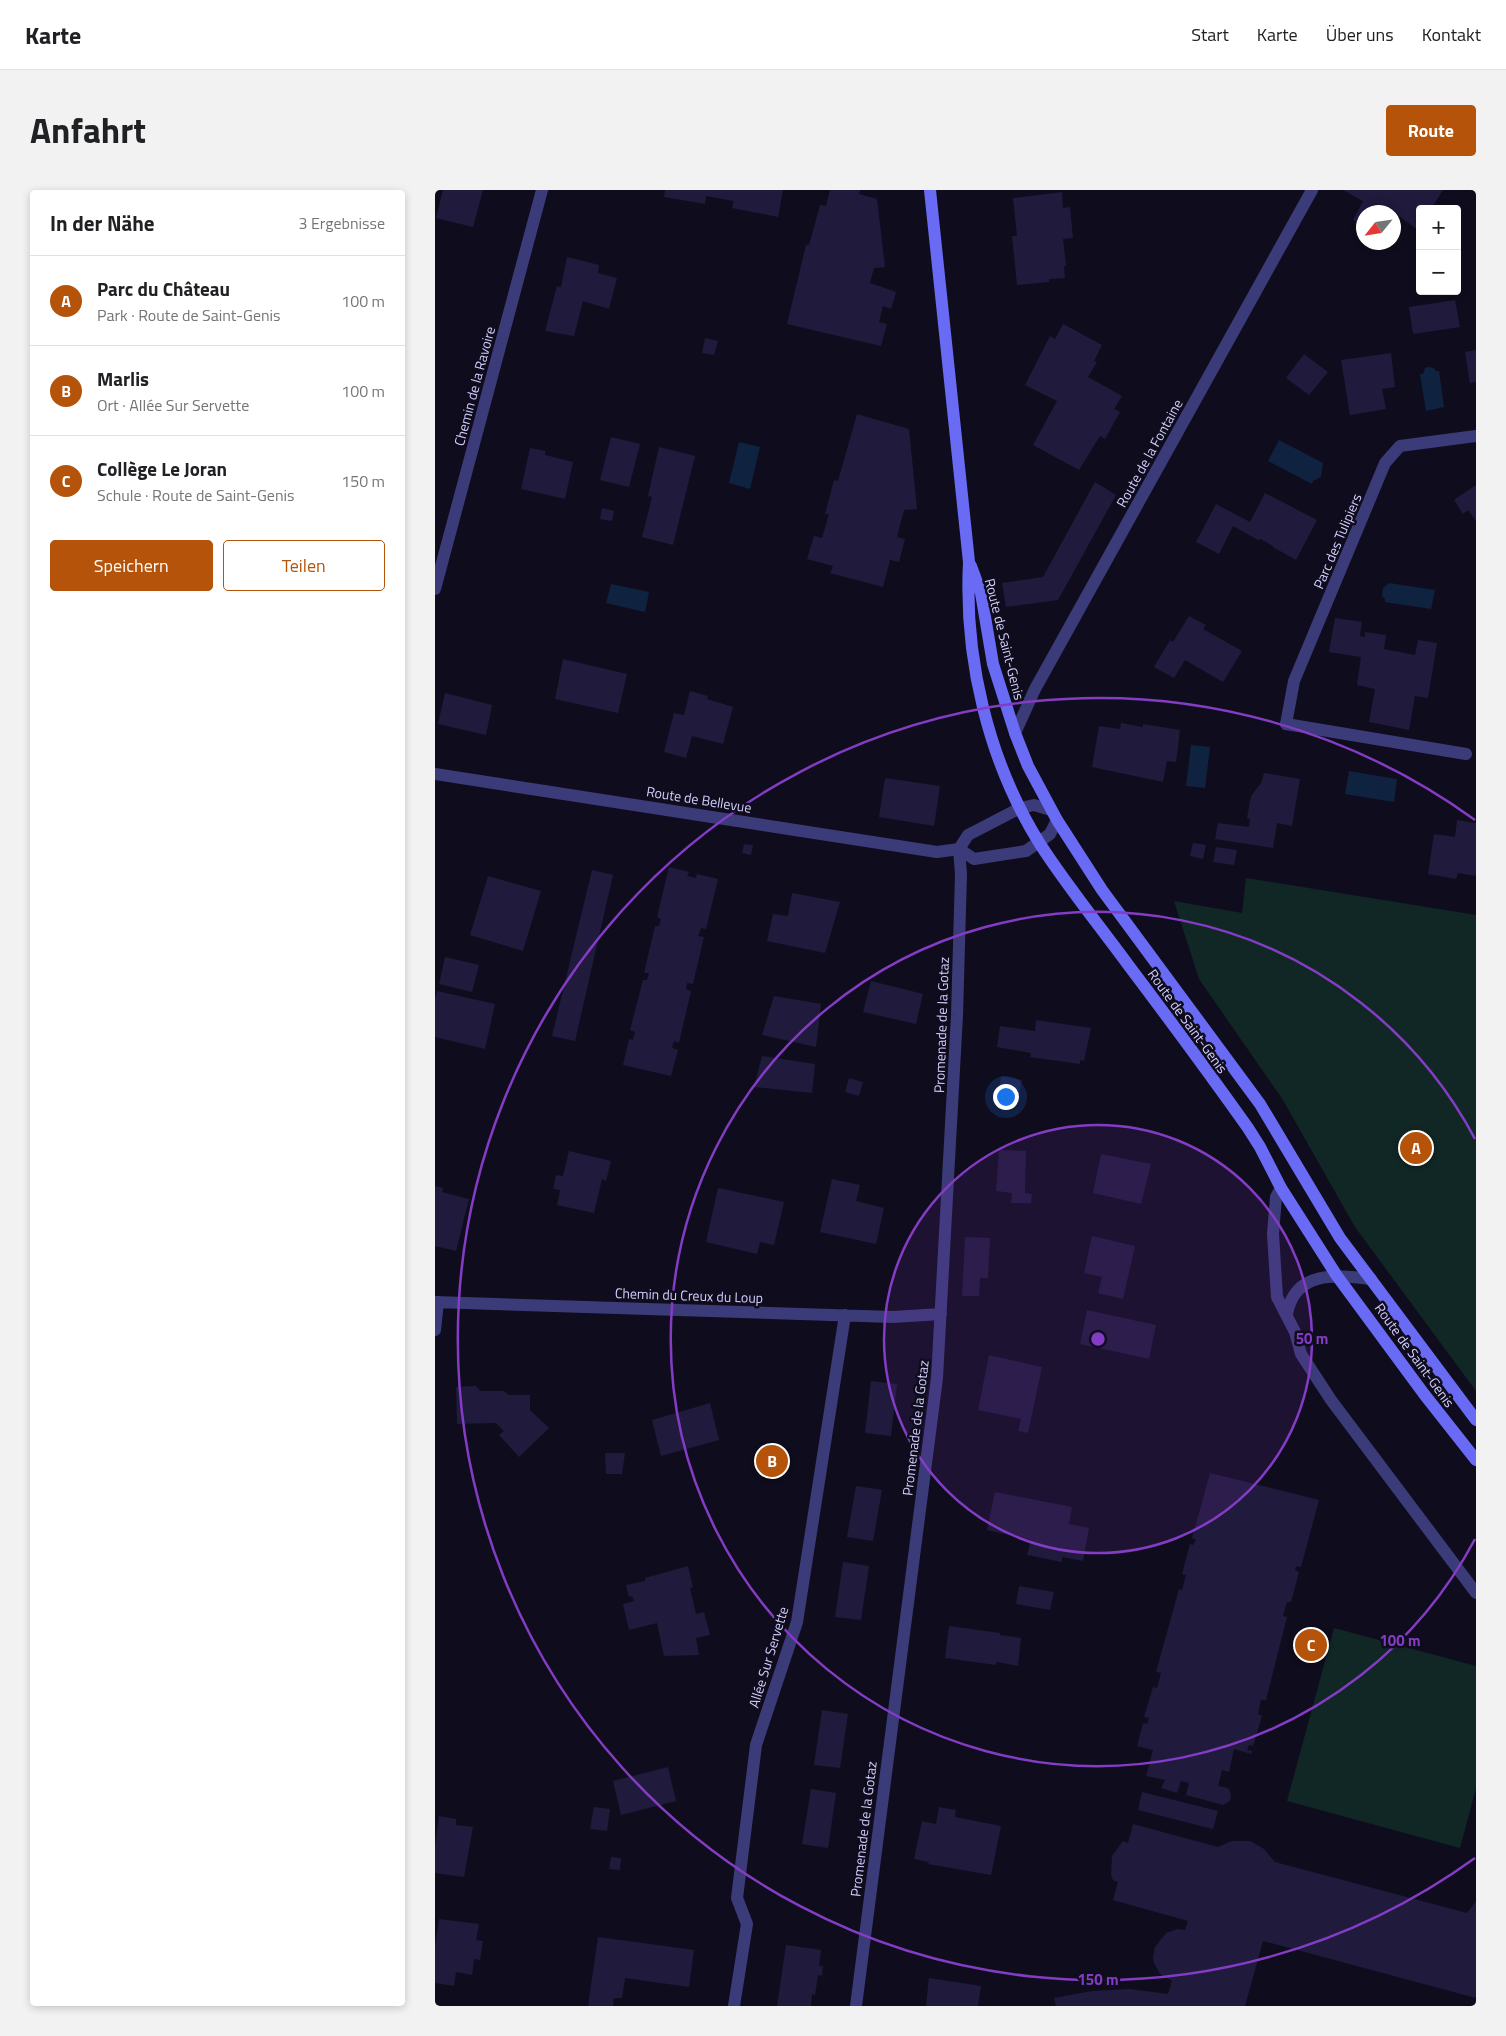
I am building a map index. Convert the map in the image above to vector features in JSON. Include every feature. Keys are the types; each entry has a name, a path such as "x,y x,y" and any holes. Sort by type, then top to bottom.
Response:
{"main road":[{"name":"Route de Saint-Genis","path":"930,190 969,562 967,598 974,664 989,725 1010,786 1040,843 1260,1147 1281,1188 1337,1276 1424,1394 1476,1460"},
{"name":"Route de Saint-Genis","path":"969,562 981,593 993,664 1015,733 1028,766 1054,815 1102,890 1261,1104 1340,1238 1476,1420"}],"street":[{"name":"Chemin de la Ravoire","path":"435,589 541,190"},
{"name":"Route de la Fontaine","path":"1015,733 1035,689 1312,190"},
{"name":"Parc des Tulipiers","path":"1466,754 1286,724 1294,682 1385,462 1400,446 1476,436"},
{"name":"Route de Bellevue","path":"435,774 937,852 959,849 974,859 1021,853 1040,843 1050,834 1054,815"},
{"path":"959,849 968,835 1020,808 1034,805 1054,815"},
{"name":"Promenade de la Gotaz","path":"856,2006 937,1378 957,1015 961,874 959,849"},
{"path":"1281,1188 1276,1197 1273,1234 1277,1297 1295,1332 1301,1354 1331,1400 1476,1593"},
{"path":"1287,1314 1290,1301 1306,1284 1324,1277 1337,1276 1371,1279"},
{"path":"435,1330 436,1302"},
{"name":"Chemin du Creux du Loup","path":"436,1302 893,1317 941,1314"},
{"name":"Allée Sur Servette","path":"734,2006 747,1924 737,1898 757,1744 797,1622 845,1315"}],"green space":[{"path":"1246,878 1476,915 1476,1391 1355,1227 1283,1100 1199,979 1174,901 1242,913"},
{"path":"1334,1628 1476,1666 1476,1788 1460,1848 1287,1801"}],"water":[{"path":"1428,367 1439,371 1444,407 1426,411 1420,374 1423,374 1425,368"},
{"path":"1279,440 1323,463 1321,477 1313,481 1312,484 1268,461"},
{"path":"739,442 760,447 750,489 729,483"},
{"path":"1389,583 1435,590 1431,609 1385,602 1382,596 1383,588"},
{"path":"611,584 649,592 645,612 606,603"},
{"path":"1191,745 1210,747 1205,788 1186,786"},
{"path":"1349,771 1397,779 1394,802 1345,794"}],"building":[{"path":"443,190 483,190 473,227 436,218"},
{"path":"665,190 783,190 778,217 732,208 734,201 706,196 705,204 664,197"},
{"path":"830,190 860,190 859,194 877,199 885,267 874,268 870,283 896,292 891,309 883,306 879,322 887,324 881,346 787,324 806,245 809,245 820,205 826,206"},
{"path":"1343,190 1443,190 1434,205 1416,205 1416,229 1401,218 1401,205 1361,205 1363,201"},
{"path":"1062,192 1063,208 1070,207 1073,238 1063,239 1066,266 1064,266 1065,278 1049,279 1049,282 1017,285 1012,236 1017,236 1013,198"},
{"path":"567,257 599,265 598,273 617,278 609,309 583,301 574,336 545,331 557,286 561,287"},
{"path":"1455,300 1460,327 1413,334 1409,307"},
{"path":"1063,324 1102,345 1094,361 1097,362 1088,377 1122,396 1114,409 1120,412 1105,439 1100,436 1079,470 1033,445 1057,401 1025,385 1050,336 1055,339"},
{"path":"705,338 718,341 714,355 702,353"},
{"path":"1476,350 1476,382 1470,383 1465,352"},
{"path":"1391,353 1395,387 1382,389 1386,409 1350,415 1341,360"},
{"path":"1304,354 1328,372 1309,395 1286,378"},
{"path":"857,414 909,429 917,509 904,510 897,537 905,539 899,562 890,560 883,587 830,573 833,566 807,559 814,536 822,538 829,514 825,514 834,480 838,481"},
{"path":"611,437 640,444 629,487 600,480"},
{"path":"659,447 695,456 673,545 642,537 652,497 648,496"},
{"path":"530,448 545,451 545,455 573,462 565,499 521,489"},
{"path":"1095,482 1116,495 1058,600 1006,607 1002,583 1043,577"},
{"path":"1476,485 1476,521 1468,510 1463,514 1454,500"},
{"path":"1265,493 1317,520 1296,560 1261,539 1258,540 1233,526 1219,554 1196,542 1216,504 1250,522"},
{"path":"602,508 614,511 612,521 600,519"},
{"path":"1189,616 1206,625 1203,629 1242,651 1223,682 1185,660 1174,678 1154,667 1170,640 1173,642"},
{"path":"1335,618 1362,622 1360,636 1365,637 1365,632 1386,635 1384,649 1415,655 1418,640 1437,643 1428,698 1415,696 1409,730 1369,722 1375,689 1357,685 1361,657 1329,652"},
{"path":"563,659 627,674 618,713 555,699"},
{"path":"690,691 708,696 707,699 733,707 723,744 692,736 686,758 664,752 674,713 684,715"},
{"path":"445,693 492,705 486,735 438,724"},
{"path":"1121,723 1143,727 1143,724 1180,730 1176,762 1167,761 1163,782 1092,767 1099,726 1120,729"},
{"path":"1264,773 1300,779 1292,826 1277,823 1273,848 1215,839 1218,823 1249,827 1250,819 1247,818 1251,796 1261,783"},
{"path":"885,778 940,786 934,826 879,817"},
{"path":"1457,820 1476,823 1476,876 1458,873 1456,879 1428,874 1434,834 1455,837"},
{"path":"1193,843 1206,845 1203,859 1190,856"},
{"path":"744,844 753,845 751,855 742,853"},
{"path":"1216,847 1237,850 1234,865 1213,862"},
{"path":"669,867 689,872 687,876 696,878 697,874 718,879 706,929 701,928 698,936 704,937 693,984 687,983 686,989 691,991 679,1043 674,1041 672,1048 678,1050 671,1076 623,1065 629,1039 633,1040 635,1032 630,1030 643,980 647,980 649,973 644,973 655,926 659,926 661,919 657,917"},
{"path":"592,870 613,875 575,1041 552,1036"},
{"path":"488,876 541,891 523,951 470,935"},
{"path":"792,893 840,902 825,953 767,941 773,914 788,916"},
{"path":"445,957 479,965 472,992 439,984"},
{"path":"871,981 923,994 916,1024 863,1012"},
{"path":"437,991 495,1004 485,1049 435,1037 435,999"},
{"path":"774,996 821,1004 816,1047 762,1035"},
{"path":"1036,1020 1091,1028 1084,1061 1080,1060 1080,1064 1030,1057 1031,1053 997,1047 1000,1026 1035,1031"},
{"path":"762,1056 815,1064 812,1093 754,1087"},
{"path":"1001,1076 1022,1080 1019,1092 999,1089"},
{"path":"849,1078 863,1082 859,1096 845,1092"},
{"path":"999,1150 1026,1151 1025,1193 1032,1194 1031,1203 1011,1203 1012,1193 996,1191"},
{"path":"569,1151 611,1161 606,1181 602,1179 594,1213 557,1205 560,1190 553,1189 556,1175 563,1176"},
{"path":"1101,1154 1151,1164 1141,1204 1093,1193"},
{"path":"832,1179 860,1185 856,1201 884,1208 876,1244 820,1232"},
{"path":"435,1186 443,1188 442,1192 469,1199 456,1251 435,1246"},
{"path":"718,1188 784,1202 774,1245 760,1242 757,1254 706,1242"},
{"path":"1092,1236 1135,1246 1123,1299 1098,1293 1102,1277 1084,1273"},
{"path":"965,1237 990,1238 988,1278 980,1278 979,1296 962,1296"},
{"path":"1087,1310 1156,1325 1149,1359 1080,1344"},
{"path":"989,1355 1042,1367 1028,1433 1018,1431 1021,1419 978,1410"},
{"path":"871,1381 897,1384 891,1436 865,1433"},
{"path":"476,1386 480,1391 504,1391 509,1395 530,1395 530,1410 549,1428 519,1457 499,1435 504,1431 496,1423 457,1424 456,1387"},
{"path":"710,1403 719,1440 661,1456 652,1420"},
{"path":"605,1453 625,1453 622,1474 606,1474"},
{"path":"778,1456 779,1463 766,1466 765,1459"},
{"path":"1210,1473 1319,1500 1301,1567 1296,1566 1295,1570 1299,1572 1291,1602 1287,1602 1283,1616 1287,1617 1266,1700 1261,1700 1258,1714 1262,1716 1253,1746 1249,1745 1247,1750 1252,1751 1251,1754 1234,1749 1229,1772 1222,1770 1218,1786 1228,1788 1231,1794 1230,1801 1223,1805 1186,1795 1189,1783 1181,1781 1177,1793 1161,1788 1165,1780 1146,1776 1153,1750 1137,1746 1143,1723 1147,1724 1149,1718 1144,1717 1153,1687 1157,1688 1161,1673 1156,1672 1179,1589 1182,1590 1186,1575 1182,1574 1190,1544 1193,1545 1196,1540 1192,1538"},
{"path":"856,1486 882,1490 873,1541 847,1537"},
{"path":"995,1492 1072,1507 1069,1524 1089,1528 1083,1561 1062,1557 1062,1562 1027,1555 1031,1540 987,1530"},
{"path":"843,1562 869,1566 861,1620 835,1617"},
{"path":"688,1566 693,1587 690,1588 696,1614 704,1612 710,1635 696,1638 699,1655 664,1656 657,1623 629,1630 623,1604 634,1601 632,1596 629,1597 626,1585 645,1581 645,1578"},
{"path":"1019,1586 1054,1592 1050,1610 1016,1604"},
{"path":"949,1626 1021,1638 1018,1666 997,1662 996,1665 945,1658"},
{"path":"822,1710 848,1714 840,1768 814,1765"},
{"path":"668,1767 676,1801 621,1815 613,1781"},
{"path":"811,1789 836,1793 828,1848 802,1844"},
{"path":"1142,1792 1218,1811 1213,1829 1138,1810"},
{"path":"594,1807 610,1809 607,1831 590,1829"},
{"path":"939,1807 956,1810 955,1817 1001,1826 991,1875 928,1864 929,1862 914,1859 922,1821 936,1824"},
{"path":"439,1816 456,1819 456,1825 473,1827 464,1877 435,1873 435,1845"},
{"path":"1133,1824 1218,1847 1232,1841 1250,1841 1264,1849 1275,1862 1467,1913 1476,1901 1476,1998 1263,1941 1245,2006 1056,2006 1054,1998 1092,1991 1130,1989 1168,1994 1172,1981 1160,1974 1154,1963 1155,1947 1166,1933 1178,1929 1185,1930 1188,1921 1113,1900 1118,1882 1113,1880 1111,1875 1112,1856 1123,1841 1128,1843"},
{"path":"611,1857 621,1858 620,1870 609,1869"},
{"path":"439,1919 479,1924 476,1940 483,1941 480,1960 474,1959 472,1975 456,1972 454,1986 435,1983 435,1946"},
{"path":"598,1937 694,1950 689,1987 625,1978 622,1998 614,1998 613,2006 588,2006"},
{"path":"786,1945 821,1950 819,1966 823,1966 822,1976 818,1975 815,1995 812,1994 811,2006 777,2006"},
{"path":"929,1978 981,1986 978,2006 926,2006"}],"place":[{"name":"Parc du Château","path":"1416,1148"},
{"name":"Marlis","path":"772,1461"},
{"name":"Collège Le Joran","path":"1311,1645"}]}
